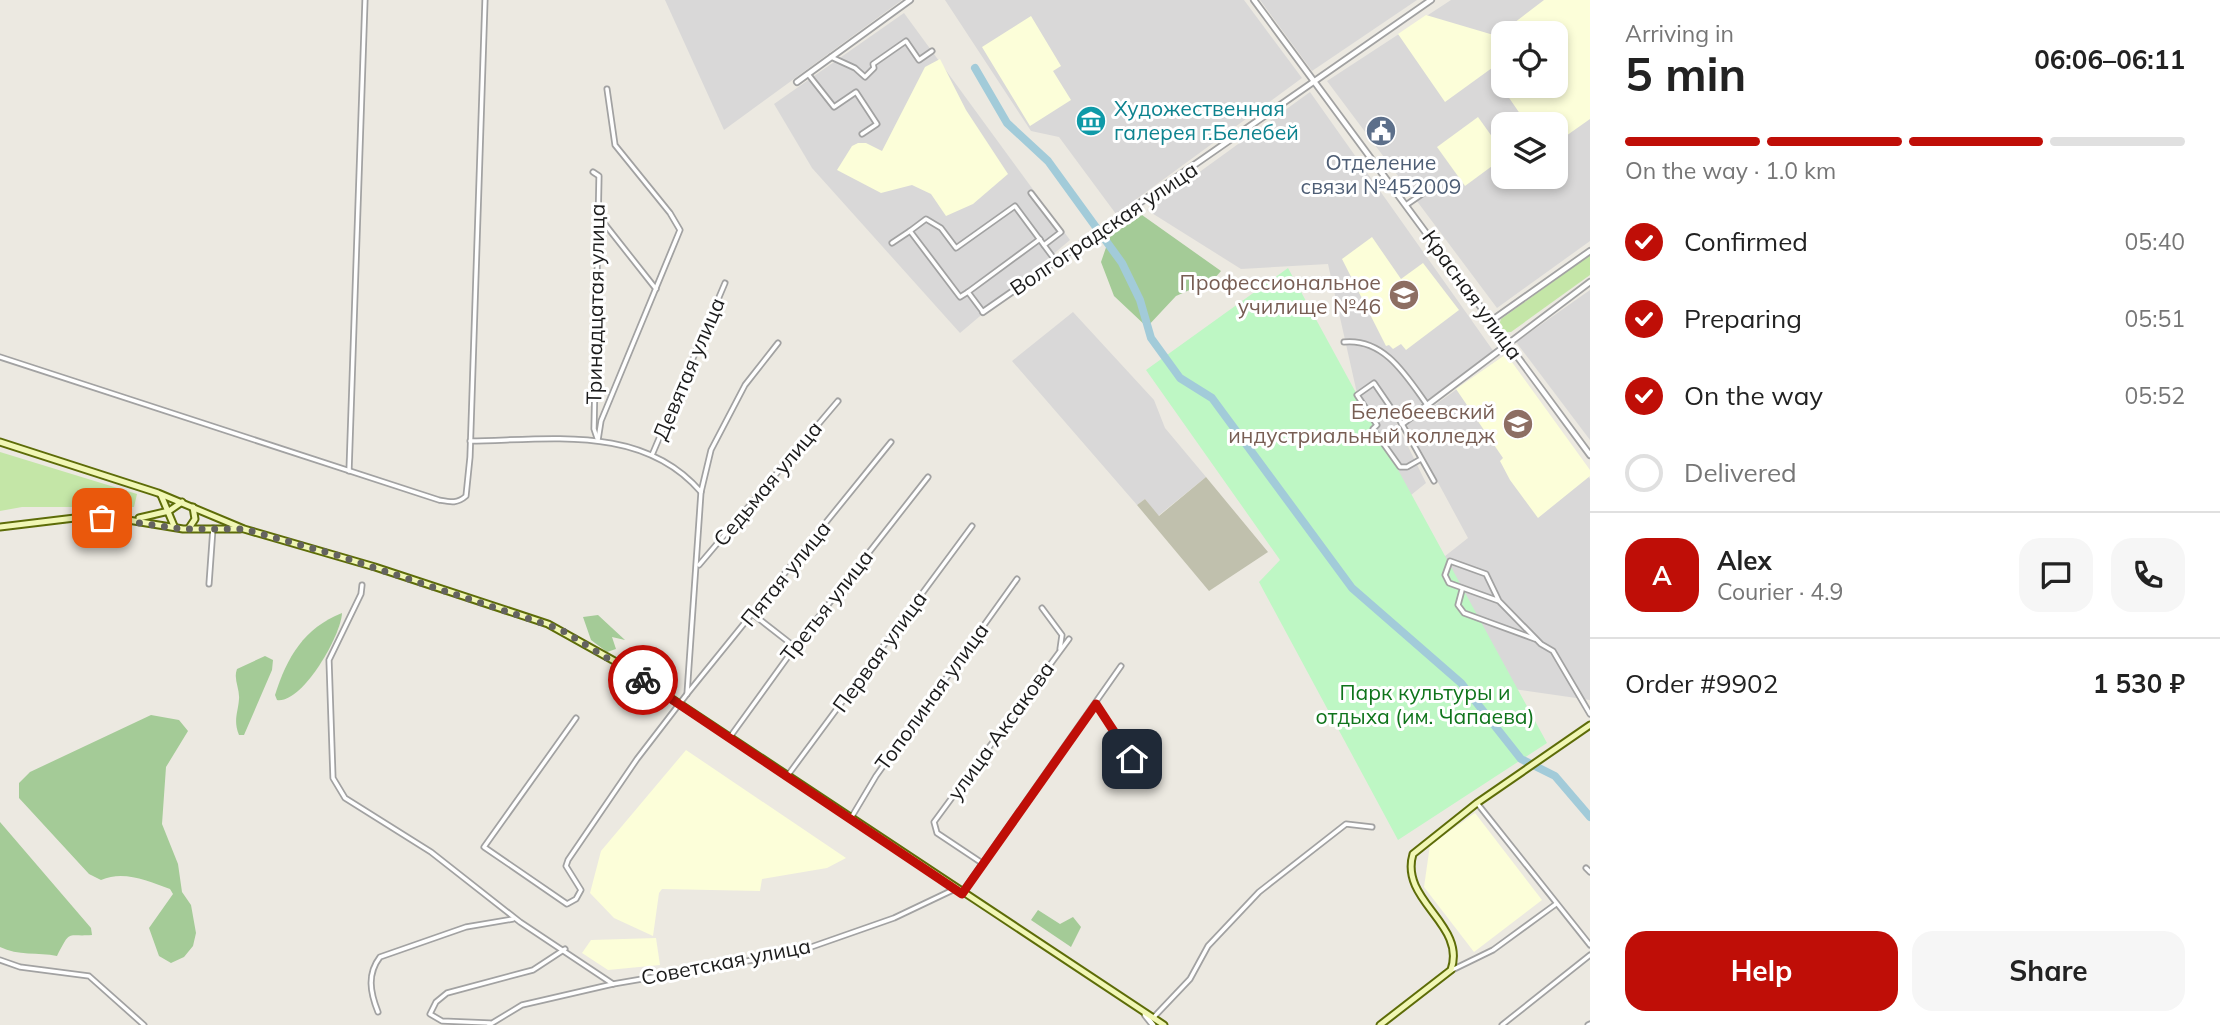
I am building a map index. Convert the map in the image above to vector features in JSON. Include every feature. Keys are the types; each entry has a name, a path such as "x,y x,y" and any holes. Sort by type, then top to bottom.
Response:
{"main road":[{"path":"0,442 158,493 244,529 375,567 560,629 679,704 1142,1011 1153,1021 1164,1025"},
{"path":"158,493 169,512 169,521 177,528"},
{"path":"122,519 152,517 169,512 182,502"},
{"path":"188,528 195,519 192,507"},
{"path":"0,527 83,517 122,519 177,528 244,529"},
{"path":"1380,1025 1388,1023 1451,970 1454,959 1453,941 1418,891 1410,864 1419,846 1590,725"}],"street":[{"path":"349,471 365,0"},
{"path":"0,357 453,503 466,496 485,0"},
{"path":"797,82 910,0"},
{"name":"Красная улица","path":"1254,0 1590,455"},
{"name":"Волгоградская улица","path":"983,312 1431,0"},
{"path":"831,57 855,68 864,77 874,68 873,65 906,41 919,60 932,51"},
{"path":"808,75 834,107 856,92 877,124 862,134"},
{"path":"598,440 601,421 680,230 670,213 615,145 607,89"},
{"name":"Тринадцатая улица","path":"593,172 599,176 594,429 598,440"},
{"path":"1406,205 1435,186"},
{"path":"1031,192 1061,232 1044,245"},
{"path":"892,243 926,219 941,228 956,248 1015,206 1055,260"},
{"path":"598,222 604,223 656,289"},
{"path":"910,231 960,297 1040,239"},
{"path":"1490,321 1590,251"},
{"path":"1402,424 1590,282"},
{"name":"Девятая улица","path":"652,455 725,283"},
{"path":"968,292 983,312"},
{"path":"1345,342 1366,342 1392,360 1428,406"},
{"path":"687,694 698,566 701,492 711,450 745,385 778,343"},
{"path":"1421,459 1407,467 1400,467 1373,429 1377,425 1357,395 1374,383 1402,424 1434,481"},
{"name":"Седьмая улица","path":"698,566 838,401"},
{"path":"470,440 598,440 621,443 652,455 681,472 701,492"},
{"name":"Пятая улица","path":"576,718 484,846 567,904 576,899 581,890 566,866 568,860 637,759 891,442"},
{"name":"Третья улица","path":"730,738 795,647 928,477"},
{"name":"Первая улица","path":"786,776 972,527"},
{"path":"209,584 213,528"},
{"path":"1499,601 1462,590 1449,583 1445,575 1450,561 1486,574 1499,601 1536,640"},
{"name":"Тополиная улица","path":"851,818 876,776 1017,579"},
{"path":"362,585 361,594 329,660 333,778 345,798 431,852 516,918 613,984"},
{"path":"1462,590 1458,605 1464,613 1536,640 1553,651 1590,714"},
{"path":"1042,608 1062,635 1060,651"},
{"path":"754,615 795,647"},
{"name":"улица Аксакова","path":"982,863 937,833 934,822 1069,639"},
{"path":"962,894 1121,666"},
{"path":"1096,704 1132,759"},
{"path":"1477,803 1590,945"},
{"path":"1153,1021 1190,979 1208,946 1259,892 1346,824 1372,827"},
{"path":"1586,868 1590,872"},
{"name":"Советская улица","path":"489,1024 522,1006 613,984 794,953 894,918 955,889"},
{"path":"1451,970 1493,950 1556,904"},
{"path":"378,1012 370,989 372,968 380,957 466,926 516,918"},
{"path":"489,1024 442,1021 430,1014 436,1002 447,993 533,970 565,949"},
{"path":"1502,1025 1590,955"},
{"path":"0,960 20,967 89,976 144,1025"}],"shaded area":[{"path":"665,0 902,0 724,130"},
{"path":"945,0 1244,0 1302,78 1116,214 1059,137 1031,131"},
{"path":"1260,0 1417,0 1312,71"},
{"path":"1451,0 1590,0 1590,241 1497,308 1327,81"},
{"path":"1544,0 1590,0 1590,119 1568,135 1568,112 1519,112 1509,98 1568,98 1568,21 1517,21"},
{"path":"904,13 1070,240 960,333 812,168 774,104"},
{"path":"1426,15 1491,34 1491,69 1445,102 1398,34"},
{"path":"1031,16 1061,66 1053,71 1071,100 1030,126 982,47"},
{"path":"940,59 966,110 1008,174 973,204 946,216 931,194 912,185 881,193 837,170 852,146 858,143 866,143 882,151 925,67"},
{"path":"1310,92 1494,352 1396,422 1426,483 1391,511 1378,487 1328,264 1241,269 1147,210"},
{"path":"1478,117 1491,135 1491,167 1465,186 1437,147"},
{"name":"Профессиональное училище №46","path":"1372,237 1401,279 1423,263 1459,310 1406,350 1401,344 1393,349 1389,345 1386,346 1342,259"},
{"path":"1590,290 1590,440 1516,342"},
{"path":"1073,312 1154,400 1165,428 1206,477 1158,516 1145,499 1137,505 1012,361"},
{"name":"Белебеевский индустриальный колледж","path":"1506,354 1590,470 1590,476 1538,518 1510,480 1500,461 1503,458 1456,389"},
{"path":"1503,356 1590,479 1590,700 1506,688 1435,564 1468,538 1407,425"},
{"path":"1206,477 1268,552 1209,591 1137,505 1145,499 1159,516"},
{"path":"686,750 846,858 827,868 762,879 760,891 662,889 659,893 653,936 614,918 590,893 601,851"},
{"path":"1475,813 1542,900 1474,952 1424,887 1430,845"},
{"path":"656,938 660,965 608,970 582,953 591,940"}],"green space":[{"path":"1142,215 1221,271 1214,279 1176,296 1147,327 1114,296 1101,262 1110,236"},
{"path":"1590,255 1590,275 1511,332 1503,332 1499,325 1501,319"},
{"name":"Парк культуры и отдыха (им. Чапаева)","path":"1288,268 1547,743 1398,840 1259,582 1280,560 1146,370"},
{"path":"0,452 137,494 134,507 22,507 0,511"},
{"path":"342,613 335,637 318,667 298,691 287,698 277,700 275,695 285,668 299,645 317,627"},
{"path":"598,615 625,640 612,637 616,649 607,652 591,640 583,617"},
{"path":"265,656 273,660 272,670 244,735 239,735 236,721 239,699 237,669"},
{"path":"151,715 179,720 188,731 166,767 162,824 178,864 182,892 191,905 196,933 193,946 184,957 171,963 159,956 149,928 173,894 170,889 127,876 101,880 89,874 19,798 19,783 30,772"},
{"path":"0,822 91,928 92,935 70,936 57,956 14,952 0,947"},
{"path":"1038,910 1060,924 1073,917 1081,927 1071,947 1031,920"}],"waterway":[{"path":"975,68 1007,123 1048,161 1122,263 1140,300 1151,338 1180,378 1212,398 1352,588 1461,683 1521,759 1555,776 1590,817"}],"way so far":[{"path":"102,518 148,522 183,529 244,529 336,555 560,629 582,640 643,680"}],"place":[{"name":"Художественная галерея г.Белебей","path":"1091,121"},
{"name":"Отделение связи №452009","path":"1381,131"},
{"name":"Профессиональное училище №46","path":"1404,295"},
{"name":"Белебеевский индустриальный колледж","path":"1518,424"}],"route":[{"path":"643,680 962,894 1096,704 1132,759"}]}
